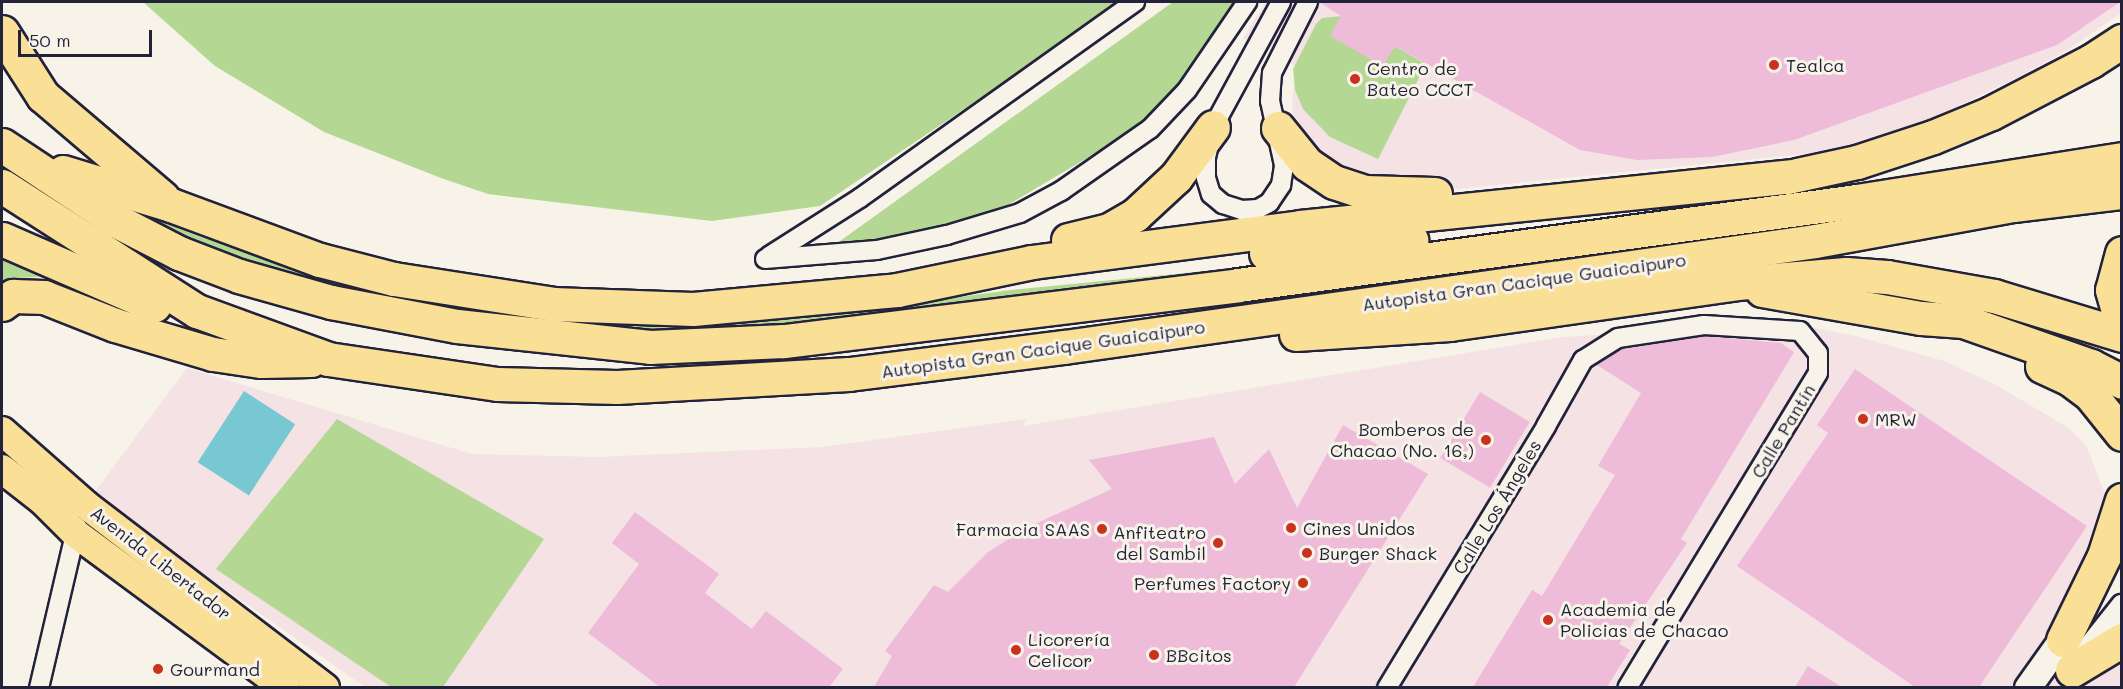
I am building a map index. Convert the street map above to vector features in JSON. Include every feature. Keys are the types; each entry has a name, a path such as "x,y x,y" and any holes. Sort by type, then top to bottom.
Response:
{"highway":[{"path":"2,32 43,96 171,205"},
{"path":"8,150 171,205 320,260 394,279 553,304 715,307 897,291 1043,261 1507,204 1788,177 1857,162 1991,113 2091,61 2121,41"},
{"path":"981,274 996,257 1109,230 1135,215 1176,177 1213,127"},
{"path":"1278,128 1320,176 1348,188 1410,194 1481,193 1507,204"},
{"name":"Autopista Gran Cacique Guaicaipuro","path":"8,150 115,220 178,253 239,276 331,302 457,326 650,347 784,341 1846,202 2121,159"},
{"name":"Autopista Gran Cacique Guaicaipuro","path":"2,186 197,311 328,359 497,384 617,387 849,374 1064,347 1815,241 2013,205 2121,192"},
{"path":"981,274 1031,279 1466,235 1526,245"},
{"path":"2,239 158,307 197,311"},
{"path":"2121,253 2112,290 2121,324"},
{"path":"1064,347 1450,324 1737,283 1846,274 1887,277 1994,296 2121,335"},
{"path":"1737,283 1773,294 1986,328 2091,366 2121,382"},
{"path":"2,304 13,296 44,297 116,325 213,354 261,361 328,359"},
{"path":"1921,318 2070,379 2090,394 2121,434"},
{"path":"2065,666 2121,500"},
{"path":"2065,666 2121,640"}],"main road":[{"name":"Avenida Libertador","path":"2,432 86,505 325,687"},
{"name":"Avenida Libertador","path":"2,469 43,501 75,533 285,687"},
{"path":"2028,687 2065,666 2121,560"}],"street":[{"path":"1135,2 860,198 765,259 877,250 947,235 1020,213 1061,191 1150,129 1187,90 1247,2"},
{"path":"1281,2 1213,127 1206,178 1211,194 1223,204 1242,210 1258,209 1269,203 1281,185 1284,165 1278,128 1270,101 1272,73 1308,2"},
{"name":"Calle Pantín","path":"1618,338 1704,324 1789,327 1800,331 1814,346 1820,363 1818,373 1627,687"},
{"name":"Calle Los Ángeles","path":"1387,687 1546,426 1583,360 1618,338"},
{"path":"39,687 75,533 86,505"},
{"path":"2065,666 2121,606"}],"shaded area":[{"path":"1266,2 2122,2 2121,13 2069,49 2026,73 1933,118 1871,140 1815,153 1425,192 1344,183 1296,128 1292,108 1295,66 1243,38"},
{"path":"1757,325 1814,328 1856,336 1944,361 1996,385 2067,427 2086,445 2106,497 2106,519 2067,596 2121,625 2121,687 365,687 92,496 187,368 472,454 598,457 822,447 1027,419 1023,426 1563,337"}],"green space":[{"path":"143,2 1115,2 985,95 820,206 712,221 488,194 441,178 324,132 215,66"},
{"path":"1173,2 1242,2 1182,86 1124,136 993,214 953,229 822,254"},
{"name":"Centro de Bateo CCCT","path":"1342,16 1426,64 1378,159 1330,137 1303,109 1295,90 1293,69 1316,24 1322,18"},
{"path":"95,196 203,238 334,275 687,323 800,319 1010,290 1409,251 880,320 621,332 514,324 309,284 202,248"},
{"path":"2,257 53,276 17,278 2,283"},
{"path":"337,419 544,539 443,687 391,687 216,569"}],"water":[{"path":"244,391 295,424 249,496 198,462"}],"building":[{"path":"1319,2 2120,2 2057,45 1794,140 1712,157 1637,160 1580,150 1395,46 1383,66 1330,36 1341,16"},
{"path":"1704,336 1781,343 1794,352 1681,539 1687,543 1619,644 1630,650 1607,687 1473,687 1532,590 1542,596 1615,475 1598,466 1641,393 1597,365 1622,349"},
{"path":"1855,369 2087,526 1979,687 1915,687 1737,566 1828,433 1817,425"},
{"name":"Bomberos de Chacao (No. 16,)","path":"1480,392 1530,422 1490,488 1440,458"},
{"path":"1343,425 1428,474 1294,687 874,687 892,656 885,651 934,585 948,592 988,552 1026,528 1112,489 1089,460 1214,437 1235,484 1269,449 1297,508"},
{"path":"635,512 719,574 705,593 752,629 766,611 843,669 829,687 660,687 588,633 639,564 612,543"},
{"path":"1808,666 1842,687 1795,687"}],"place":[{"name":"Tealca","path":"1774,65"},
{"name":"Centro de Bateo CCCT","path":"1355,79"},
{"name":"MRW","path":"1863,419"},
{"name":"Bomberos de Chacao (No. 16,)","path":"1486,440"},
{"name":"Cines Unidos","path":"1291,528"},
{"name":"Farmacia SAAS","path":"1102,529"},
{"name":"Anfiteatro del Sambil","path":"1218,543"},
{"name":"Burger Shack","path":"1307,553"},
{"name":"Perfumes Factory","path":"1303,583"},
{"name":"Academia de Policias de Chacao","path":"1548,620"},
{"name":"Licorería Celicor","path":"1016,650"},
{"name":"BBcitos","path":"1154,655"},
{"name":"Gourmand","path":"158,669"}]}
